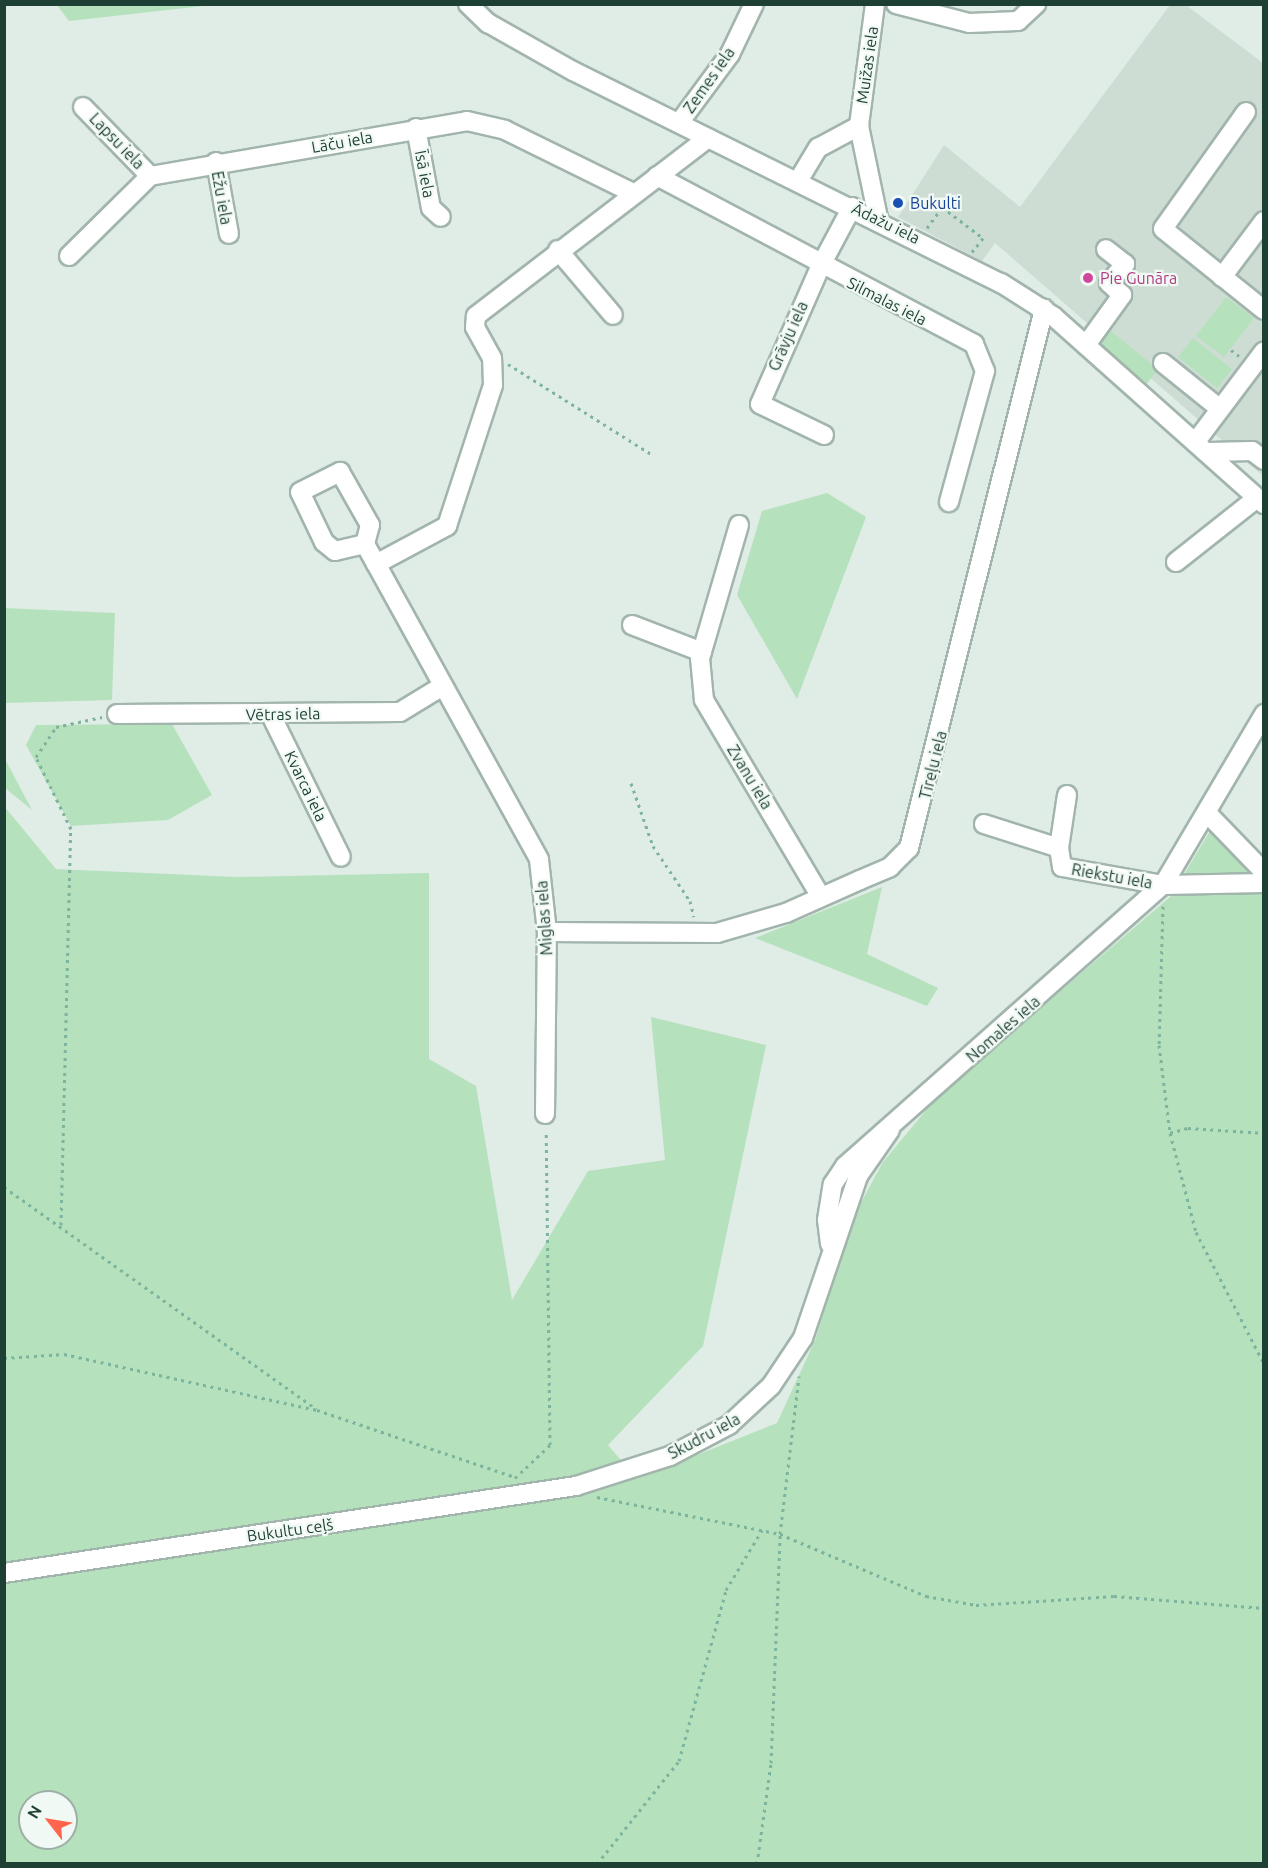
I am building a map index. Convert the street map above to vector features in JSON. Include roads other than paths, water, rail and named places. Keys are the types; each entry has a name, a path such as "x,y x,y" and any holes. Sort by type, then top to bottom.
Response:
{"street":[{"name":"Ādažu iela","path":"468,4 488,23 573,71 878,218 964,263 1044,309 1203,446 1260,501"},
{"name":"Zemes iela","path":"679,123 730,54 754,4"},
{"name":"Muižas iela","path":"875,4 858,126 878,218"},
{"path":"896,4 969,23 1018,21 1036,4"},
{"name":"Lapsu iela","path":"83,107 150,176"},
{"path":"1246,112 1163,229 1263,310"},
{"name":"Lāču iela","path":"150,176 216,162 467,121 505,130 633,193"},
{"name":"Muižas iela","path":"798,181 818,148 858,126"},
{"name":"Īsā iela","path":"416,128 431,208 441,217"},
{"path":"376,564 447,526 493,385 492,358 475,327 476,316 558,250 708,138"},
{"name":"Ežu iela","path":"216,162 229,234"},
{"path":"69,256 150,176"},
{"name":"Silmalas iela","path":"657,176 820,267 974,344 982,356 986,371 949,502"},
{"name":"Grāvju iela","path":"824,435 760,404 820,267 852,207"},
{"path":"1222,277 1263,220"},
{"path":"1086,345 1122,295 1109,283 1125,264 1106,249"},
{"path":"558,250 613,315"},
{"name":"Tīreļu iela","path":"547,932 717,933 786,913 820,895 890,867 909,848 920,821 1044,309"},
{"path":"1263,351 1220,409 1203,446 1252,451 1263,460"},
{"path":"1163,363 1220,409"},
{"path":"1176,562 1260,501"},
{"name":"Zvanu iela","path":"740,525 702,652 704,700 820,895"},
{"name":"Miglas iela","path":"365,544 441,687 538,859 547,932 545,1114"},
{"path":"632,625 702,652"},
{"name":"Vētras iela","path":"117,714 271,715 400,712 441,687"},
{"name":"Nomales iela","path":"831,1252 858,1176 890,1130 1163,885 1263,714"},
{"name":"Kvarca iela","path":"271,715 341,857"},
{"name":"Riekstu iela","path":"1067,795 1059,848 1062,867 1163,885"},
{"path":"1207,813 1263,872"},
{"path":"984,824 1059,848"},
{"path":"1163,885 1263,883"},
{"name":"Skudru iela","path":"576,1486 670,1456 729,1425 754,1408 794,1352 815,1310 831,1252"},
{"name":"Bukultu ceļš","path":"4,1573 444,1508 521,1484 576,1486"}],"place":[{"name":"Bukulti","path":"898,203"},
{"name":"Pie Gunāra","path":"1088,278"}]}
